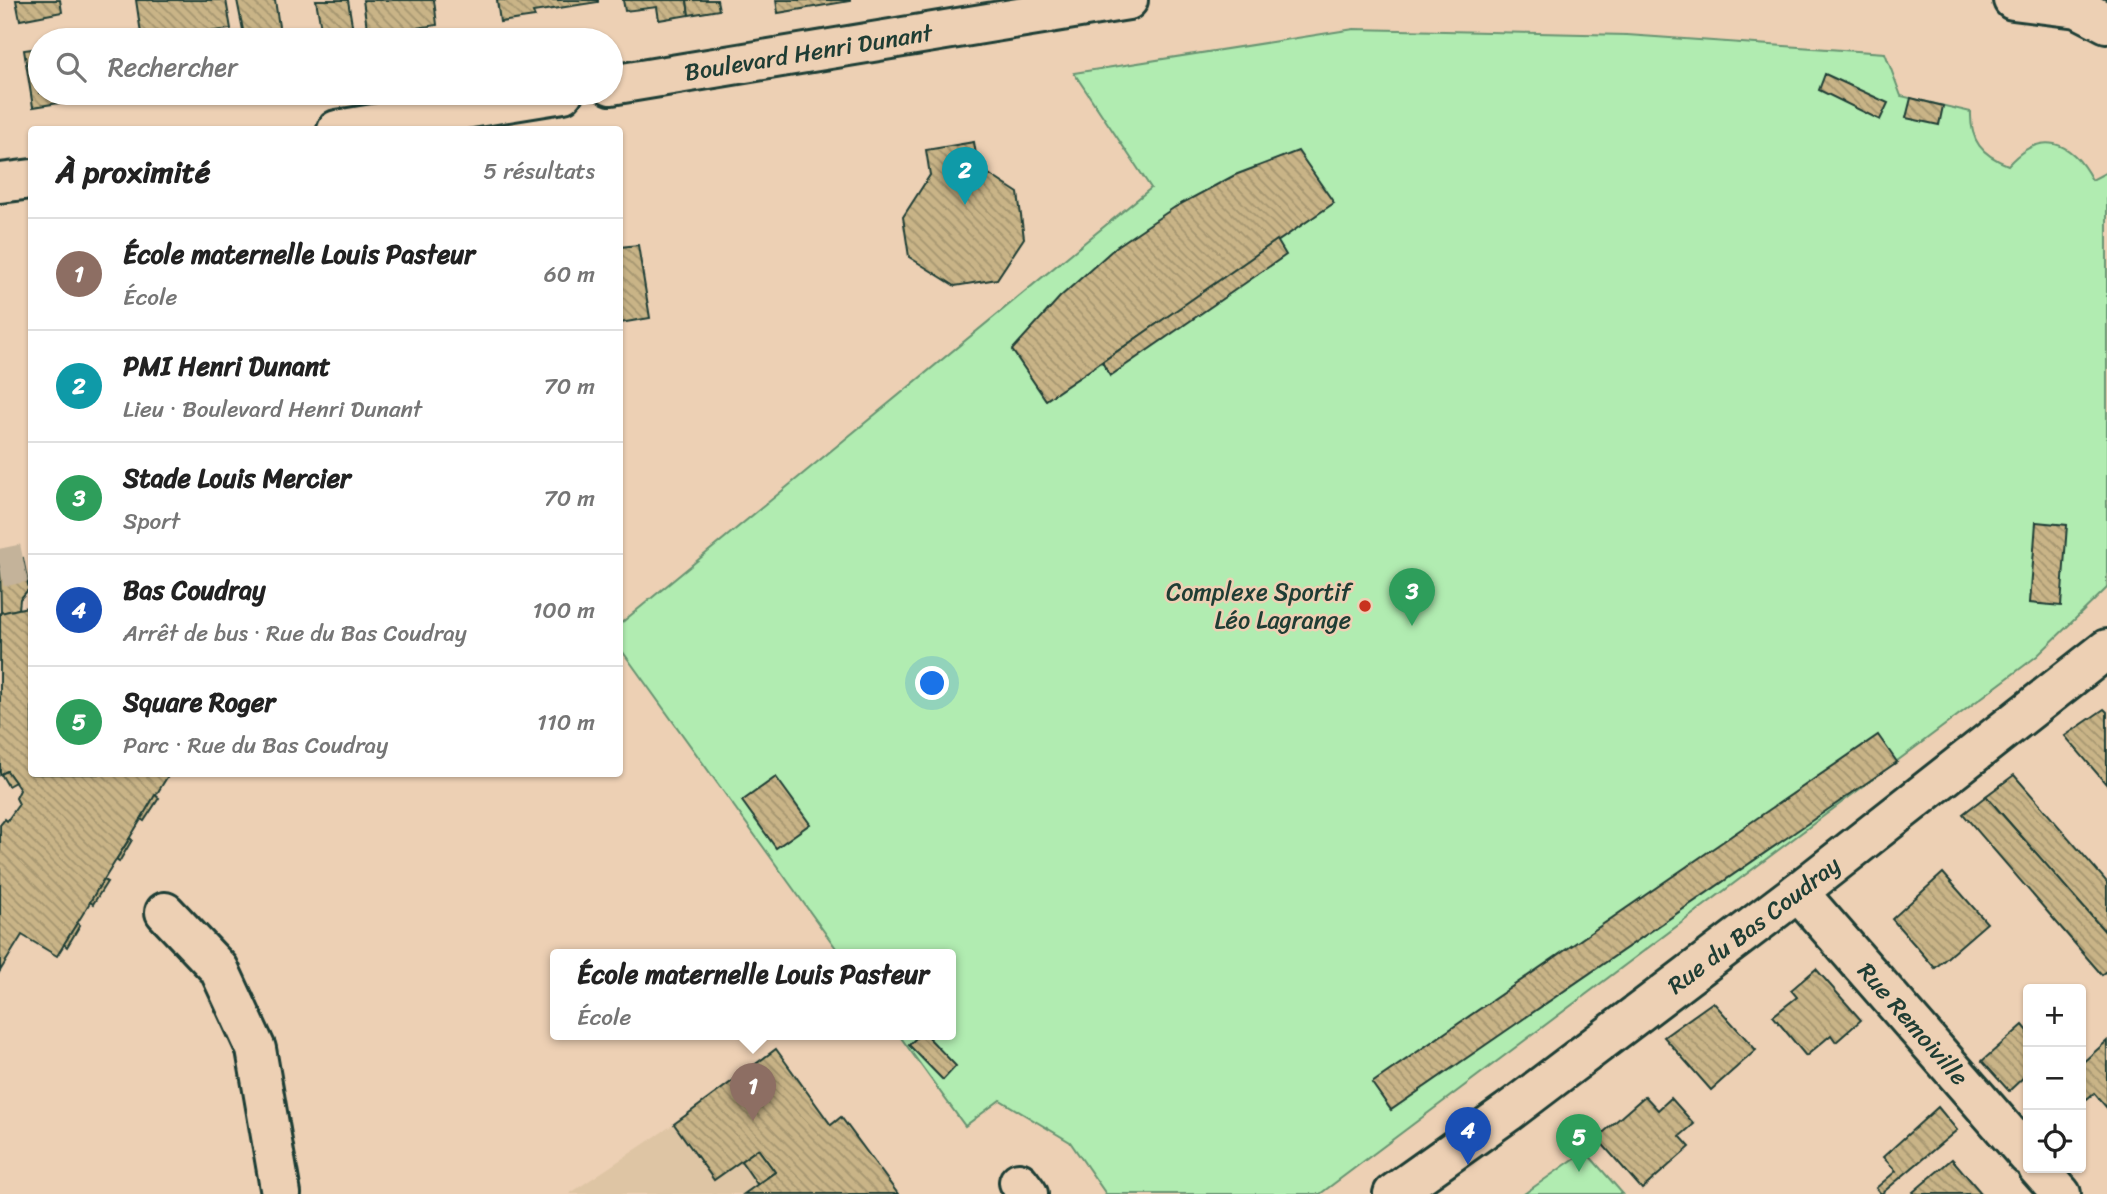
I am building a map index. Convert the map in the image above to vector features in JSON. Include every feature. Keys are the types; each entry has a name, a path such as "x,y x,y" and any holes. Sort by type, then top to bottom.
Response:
{"street":[{"name":"Boulevard Henri Dunant","path":"623,83 1077,4 1128,0"},
{"path":"2013,0 2093,10"},
{"path":"361,126 490,105"},
{"path":"0,183 28,179"},
{"name":"Rue du Bas Coudray","path":"1393,1194 1508,1112 1798,892 2107,649"},
{"name":"Rue Remoiville","path":"1798,892 2023,1150"},
{"path":"165,912 219,969 257,1049 281,1194"},
{"path":"2042,1173 2061,1194"}],"shaded area":[{"path":"776,1049 831,1124 841,1117 898,1194 569,1194 674,1124"}],"green space":[{"name":"Complexe Sportif Léo Lagrange","path":"1354,29 1627,35 1885,53 1901,96 1971,112 1975,139 1991,157 2008,165 2032,147 2044,143 2054,144 2075,156 2092,180 2107,172 2107,588 2037,656 1320,1194 1106,1194 1070,1142 1000,1100 965,1126 903,1040 956,1040 956,949 837,949 623,652 623,622 1151,188 1074,73"},
{"path":"1585,1151 1623,1194 1524,1194"}],"building":[{"path":"16,0 60,0 62,12 20,20"},
{"path":"136,0 226,0 231,28 140,28"},
{"path":"237,0 275,0 279,28 243,28"},
{"path":"316,0 348,0 353,28 321,28"},
{"path":"363,0 434,0 437,25 416,28 367,28"},
{"path":"497,0 598,2 533,12 535,17 500,22"},
{"path":"623,0 687,0 689,15 659,20 657,7 625,11"},
{"path":"687,0 717,0 719,10 689,15"},
{"path":"776,0 850,0 850,1 778,13"},
{"path":"24,50 28,50 28,75"},
{"path":"1825,74 1888,103 1880,120 1819,90"},
{"path":"1911,98 1943,106 1939,125 1906,118"},
{"path":"974,142 978,167 1018,193 1024,238 997,279 955,286 909,257 903,217 930,175 926,150"},
{"path":"1298,151 1334,203 1046,400 1012,350 1060,297 1116,247 1175,207 1235,175"},
{"path":"1277,240 1286,255 1110,376 1102,362"},
{"path":"638,245 650,318 623,322 623,247"},
{"path":"2036,522 2067,525 2061,606 2030,603"},
{"path":"23,558 28,584 28,590 20,599 19,609 1,613 0,562"},
{"path":"28,607 28,777 167,777 57,956 22,935 0,971 0,825 5,819 7,821 19,804 16,798 20,790 7,771 0,775 0,613"},
{"path":"2104,709 2107,712 2107,785 2065,736"},
{"path":"1878,735 1897,762 1391,1110 1372,1083"},
{"path":"7,771 15,782 8,786 1,774"},
{"path":"2014,775 2107,882 2107,926 2103,930 1986,796"},
{"path":"776,777 810,824 776,848 742,801"},
{"path":"155,795 159,798 144,821 141,819"},
{"path":"1986,796 2107,934 2107,971 2102,975 1963,814"},
{"path":"130,838 132,840 119,862 116,860"},
{"path":"1943,873 1987,923 1935,968 1892,919"},
{"path":"103,880 107,882 93,904 90,902"},
{"path":"77,923 80,925 67,947 64,944"},
{"path":"1816,969 1861,1020 1836,1042 1831,1035 1806,1056 1773,1016 1797,997 1791,990"},
{"path":"1713,1002 1756,1050 1711,1090 1664,1037"},
{"path":"2023,1025 2023,1078 2009,1091 1982,1061"},
{"path":"914,1040 931,1040 956,1066 943,1080 909,1045"},
{"path":"2107,1041 2107,1108 2094,1093 2086,1098 2086,1060"},
{"path":"776,1049 831,1125 841,1117 898,1194 744,1194 775,1172 758,1149 714,1180 674,1124"},
{"path":"1645,1096 1658,1110 1671,1098 1694,1124 1680,1136 1690,1147 1642,1189 1597,1138"},
{"path":"1938,1107 1957,1130 1881,1194 1876,1188 1896,1171 1883,1157"},
{"path":"758,1149 775,1172 757,1184 741,1161"},
{"path":"1952,1159 1982,1194 1913,1192"}],"tunnel":[{"path":"0,568 24,563"}],"place":[{"name":"PMI Henri Dunant","path":"965,205"},
{"name":"Complexe Sportif Léo Lagrange","path":"1365,606"},
{"name":"Stade Louis Mercier","path":"1412,626"},
{"name":"École maternelle Louis Pasteur","path":"753,1121"},
{"name":"Bas Coudray","path":"1468,1165"},
{"name":"Square Roger","path":"1579,1172"}]}
